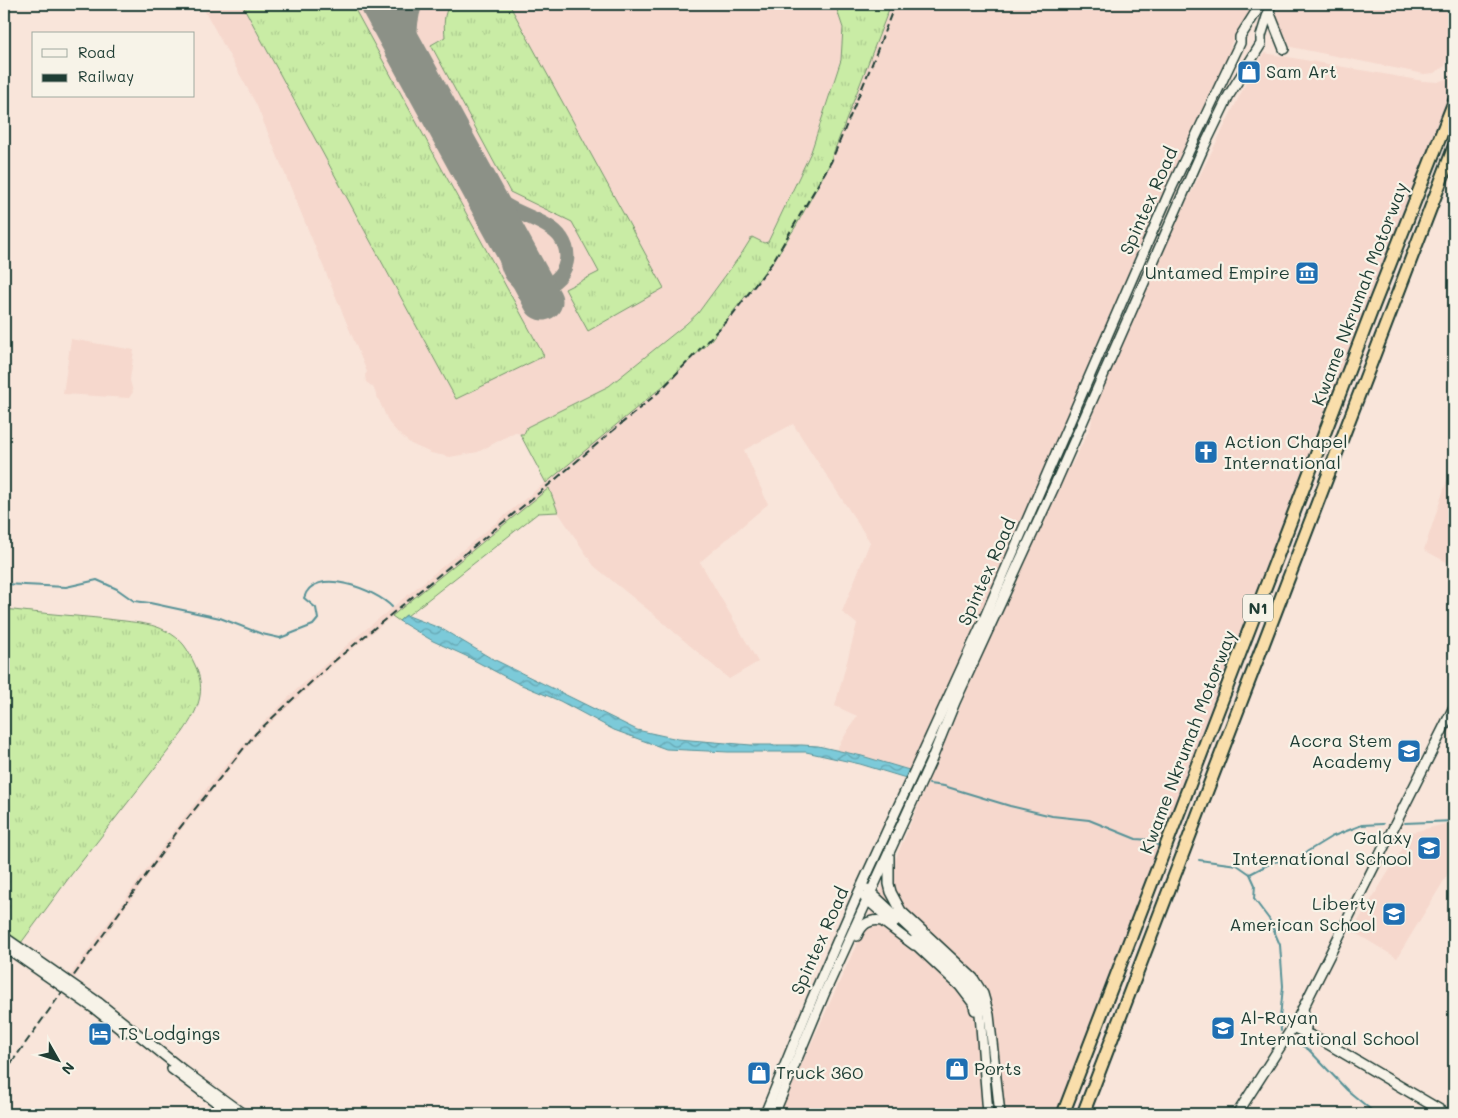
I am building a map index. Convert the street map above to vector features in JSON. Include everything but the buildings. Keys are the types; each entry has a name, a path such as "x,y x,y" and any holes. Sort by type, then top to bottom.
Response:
{"highway":[{"name":"Kwame Nkrumah Motorway","path":"1063,1114 1167,848 1337,400 1454,102"},
{"name":"Kwame Nkrumah Motorway","path":"1083,1114 1454,147"}],"main road":[{"name":"Spintex Road","path":"765,1114 812,999 981,626 1170,191 1240,43 1240,37 1267,6"},
{"name":"Spintex Road","path":"774,1114 869,896 931,761 954,702 1049,498 1199,159 1229,95 1261,44 1267,6"},
{"path":"1267,6 1284,49"},
{"path":"1245,31 1254,30 1261,36"},
{"path":"1240,43 1246,51 1256,50"},
{"path":"1237,1114 1303,1008 1454,707"},
{"path":"890,851 889,884 901,911 973,978 983,994 989,1015 1000,1114"},
{"path":"860,890 968,983 978,1001 988,1114"},
{"path":"869,896 910,937 914,945"},
{"path":"806,1039 819,1018 861,928 865,923 877,920 882,921 914,945 960,986 973,1003 980,1024"},
{"path":"4,937 243,1114"},
{"path":"4,946 96,1006 232,1114"},
{"path":"1303,1008 1304,1030"},
{"path":"1292,1028 1304,1030 1447,1114"},
{"path":"1292,1028 1304,1030"},
{"path":"984,1069 993,1056"}],"shaded area":[{"path":"201,4 835,4 843,28 843,43 841,60 811,152 768,242 764,243 752,237 743,253 698,313 609,386 527,427 524,434 515,432 478,452 450,457 431,453 411,444 398,433 389,423 373,387 366,382 365,375 367,372 256,104"},
{"path":"891,4 1256,4 1240,26 1230,46 1232,51 1025,516 909,770 836,750 857,716 835,706 857,624 842,612 870,542 793,424 744,450 768,504 700,562 758,662 729,679 594,566 558,512 549,489 340,659 257,735 180,831 73,980 69,977 179,824 214,779 254,732 296,690 354,639 663,386 710,341 774,260 796,226 828,167"},
{"path":"1280,4 1454,4 1454,38 1445,66 1434,73 1424,74 1291,47 1275,14"},
{"path":"1265,53 1423,81 1438,82 1454,78 1454,90 1061,1114 779,1114 892,867 997,620 1063,475 1072,464 1091,426 1093,410 1173,229 1251,73"},
{"path":"71,339 134,350 130,380 133,392 129,398 63,394"},
{"path":"1454,474 1454,566 1424,550 1447,480"},
{"path":"1449,823 1454,826 1454,864 1397,958 1352,931 1413,832"}],"green space":[{"path":"242,4 352,4 544,356 456,399"},
{"path":"450,4 509,4 664,288 588,331 565,289 599,272 572,222 510,192 431,45 445,37 445,16"},
{"path":"835,4 891,4 828,167 796,226 774,260 710,341 663,386 546,483 520,434 524,434 527,427 609,386 698,313 752,237 764,243 768,242 811,152 841,60 843,28"},
{"path":"549,488 558,512 538,513 407,616 399,621 392,616"},
{"path":"4,609 125,621 157,627 172,634 184,645 199,674 200,683 197,708 183,732 71,875 21,943 4,931"}],"water":[{"path":"406,615 442,629 489,657 637,730 678,739 751,745 818,746 862,756 909,770 906,778 860,764 806,752 728,752 666,749 614,730 560,701 517,683 433,641 399,621"}],"waterway":[{"path":"4,584 66,587 97,580 117,589 134,601 220,618 262,634 280,638 313,625 318,619 316,608 304,598 310,588 319,583 332,582 360,588 384,600 392,607"},
{"path":"929,784 944,786 1010,806 1052,816 1089,820 1136,839 1150,840 1160,847"},
{"path":"1405,823 1454,821"},
{"path":"1199,860 1237,865 1250,874 1273,862 1295,859 1331,837 1362,825 1383,824"},
{"path":"1250,874 1255,885 1254,899 1269,919 1280,945 1283,986 1280,1018 1281,1031"},
{"path":"1290,1038 1309,1050 1347,1090 1376,1114"}],"taxiway":[{"path":"415,4 412,14 410,40 419,74"},
{"path":"475,176 501,202 511,209 551,228 561,238 566,250 566,262 562,273 555,281 545,286 534,288 523,285 513,276 506,258 501,224"}],"runway":[{"path":"380,4 543,301"}],"railway":[{"path":"4,1073 179,829 256,733 332,663 660,391 733,314 772,263 831,162 895,4"}],"place":[{"name":"Sam Art","path":"1249,72"},
{"name":"Untamed Empire","path":"1307,273"},
{"name":"Action Chapel International","path":"1206,452"},
{"name":"Accra Stem Academy","path":"1409,751"},
{"name":"Galaxy International School","path":"1429,848"},
{"name":"Liberty American School","path":"1394,914"},
{"name":"Al-Rayan International School","path":"1223,1028"},
{"name":"TS Lodgings","path":"100,1034"},
{"name":"Ports","path":"957,1069"},
{"name":"Truck 360","path":"759,1073"}]}
